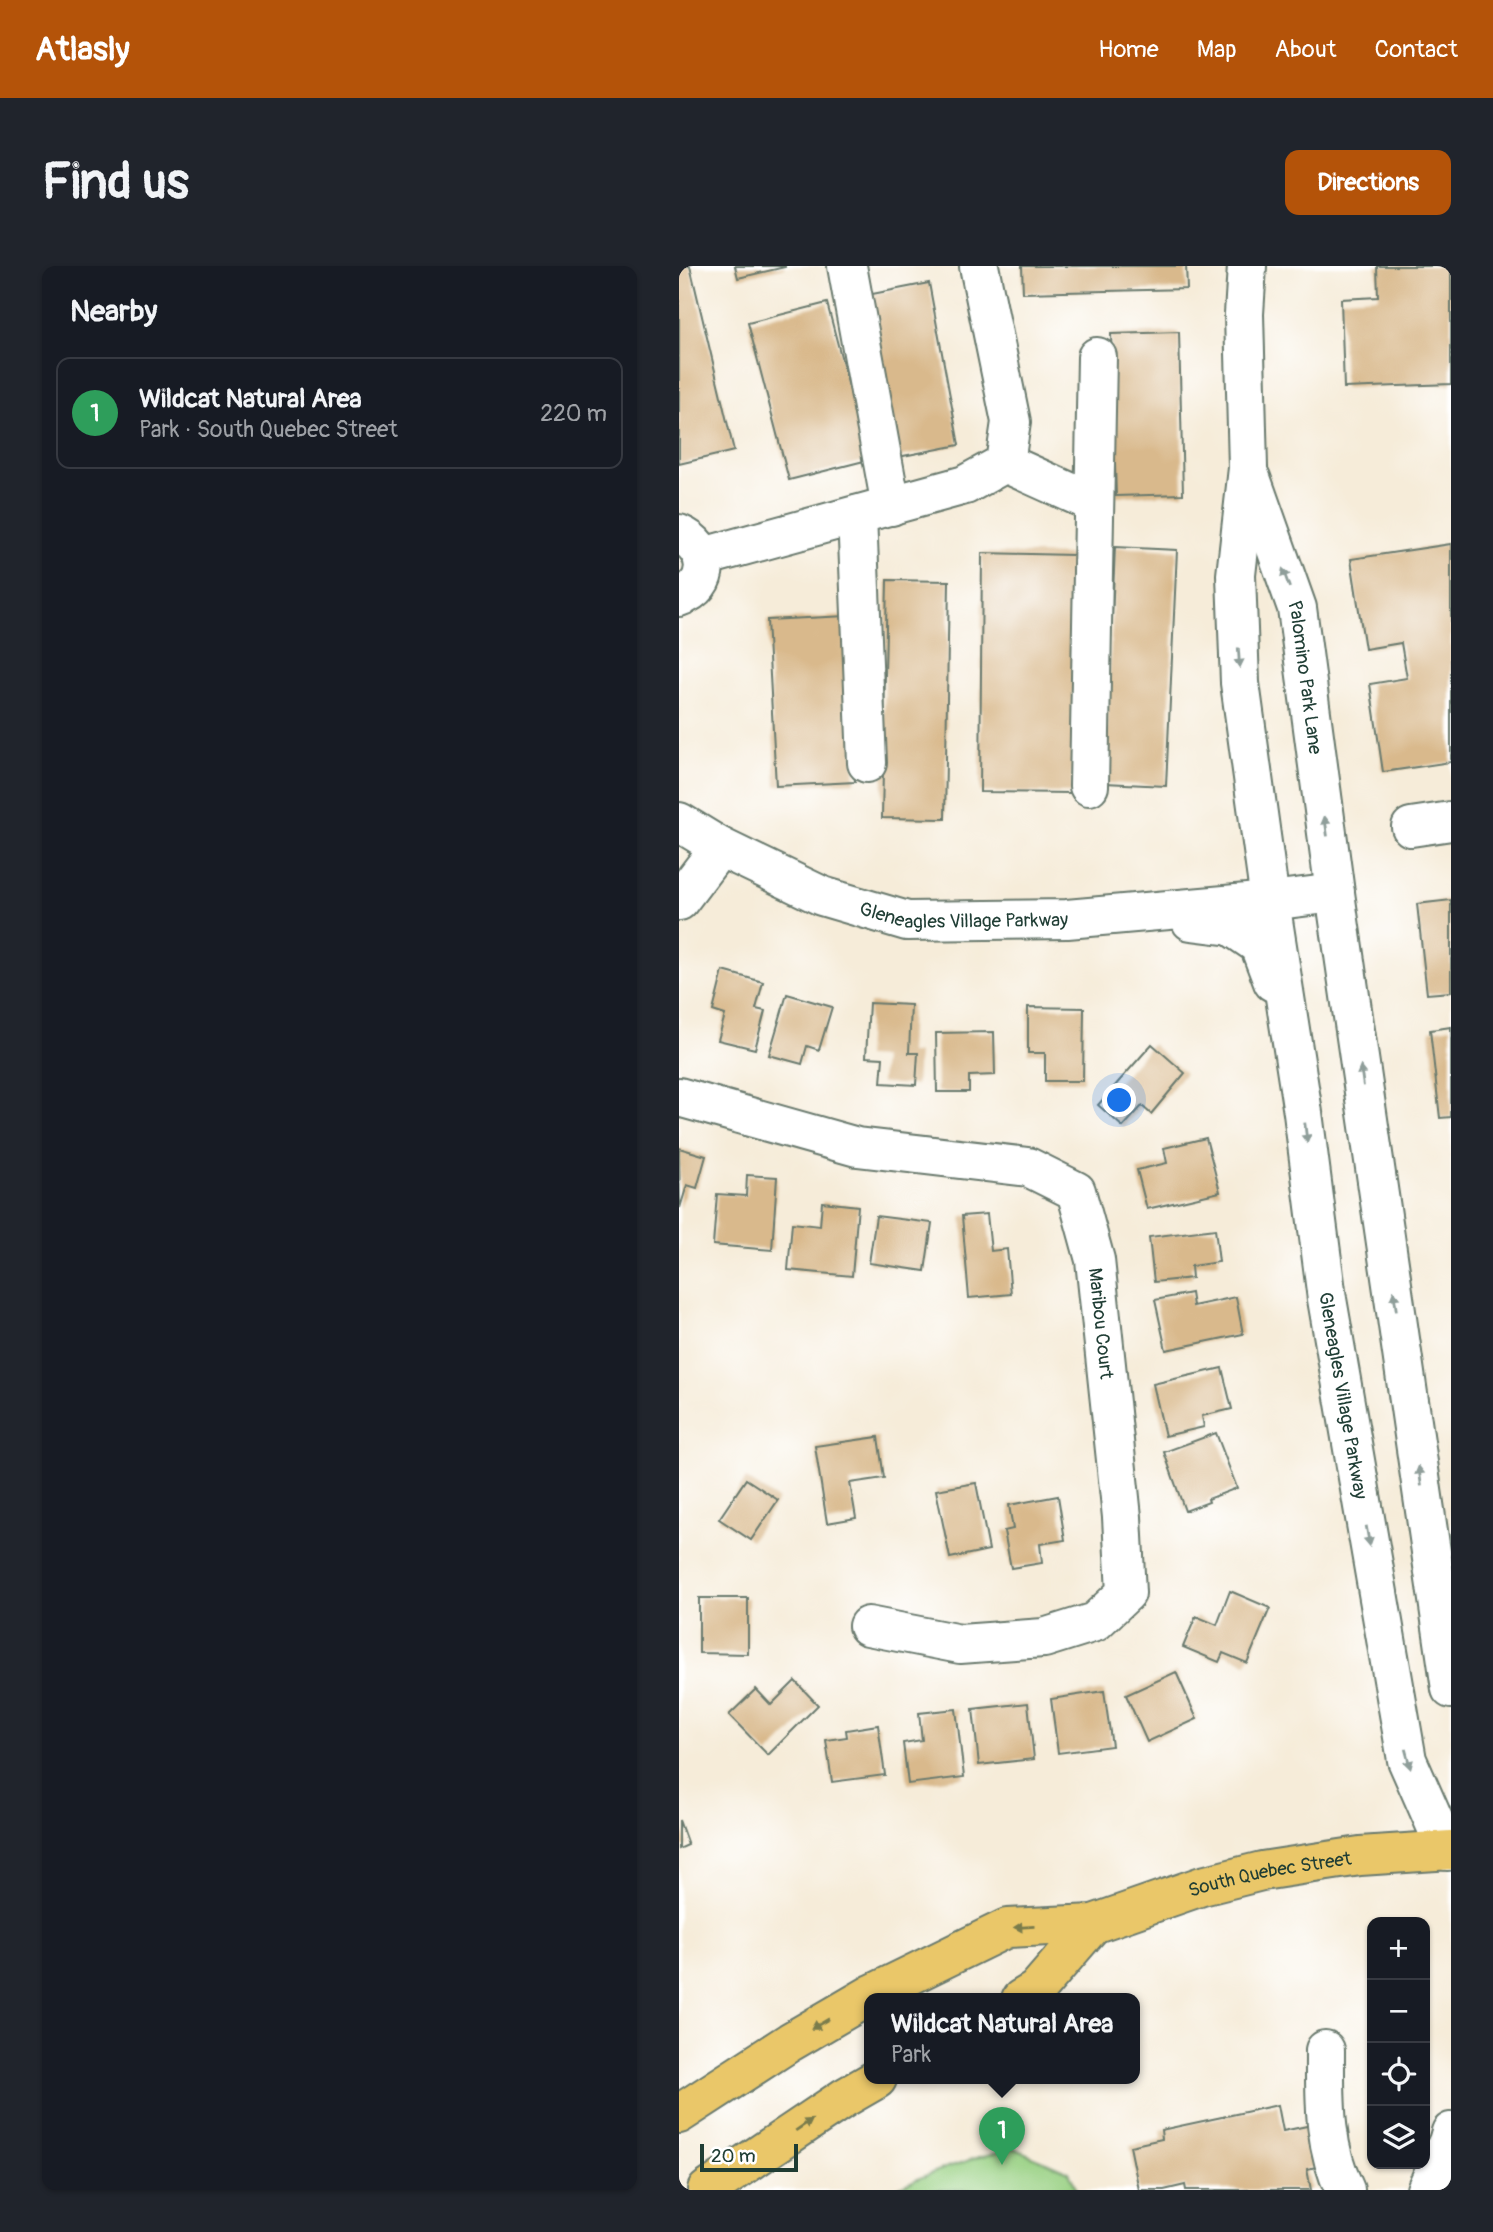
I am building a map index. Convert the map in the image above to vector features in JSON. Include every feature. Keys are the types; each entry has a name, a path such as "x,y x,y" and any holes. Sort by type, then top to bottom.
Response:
{"main road":[{"name":"South Quebec Street","path":"874,1993 1007,1928 1093,1924 1190,1890 1262,1871 1360,1856 1450,1849"},
{"name":"South Quebec Street","path":"1031,1993 1093,1924"},
{"name":"South Quebec Street","path":"679,2114 790,2042 864,1999"},
{"path":"707,2190 868,2084"}],"street":[{"path":"847,266 874,510 867,764"},
{"path":"979,266 1011,422 1005,463"},
{"name":"Palomino Park Lane","path":"1247,266 1244,314 1248,468 1236,575 1238,644 1240,683 1270,901"},
{"path":"1089,786 1097,357"},
{"path":"679,597 697,586 703,573 691,546 874,510 965,485 1005,463"},
{"path":"1005,463 1094,503"},
{"name":"Palomino Park Lane","path":"1248,468 1297,608 1335,894"},
{"path":"1411,827 1451,821"},
{"name":"Gleneagles Village Parkway","path":"679,822 720,847 822,896 907,922 1067,919 1335,894"},
{"path":"679,901 720,847"},
{"path":"1335,894 1451,1689"},
{"name":"Gleneagles Village Parkway","path":"1270,901 1328,1299 1407,1763 1450,1849"},
{"path":"1122,914 1231,926 1259,945 1269,967 1296,1065"},
{"name":"Maribou Court","path":"679,1097 857,1147 1028,1167 1076,1191 1095,1260 1122,1517 1126,1593 1095,1622 1044,1638 960,1644 868,1626"},
{"path":"1325,2050 1325,2115 1338,2175 1346,2190"},
{"path":"1426,2190 1451,2132"}],"green space":[{"path":"1014,2148 1069,2172 1077,2190 894,2190 953,2165"}],"building":[{"path":"679,266 690,266 734,451 679,464"},
{"path":"735,266 785,266 785,267 738,278"},
{"path":"1022,266 1186,266 1187,289 1023,293"},
{"path":"1377,266 1451,266 1451,384 1344,388 1341,299 1378,297"},
{"path":"929,283 959,445 898,457 867,295"},
{"path":"827,303 868,460 789,480 748,323"},
{"path":"1179,332 1183,494 1116,496 1111,334"},
{"path":"1451,544 1451,762 1383,772 1370,684 1407,678 1401,643 1365,649 1351,559"},
{"path":"1115,547 1177,550 1166,786 1105,783"},
{"path":"982,553 1074,555 1072,793 980,792"},
{"path":"887,580 949,581 945,819 882,818"},
{"path":"847,616 855,782 776,786 767,620"},
{"path":"1451,900 1451,992 1427,994 1417,904"},
{"path":"723,971 763,982 756,1009 765,1011 755,1049 718,1040 725,1015 713,1011"},
{"path":"787,994 832,1007 819,1050 807,1046 802,1064 769,1055"},
{"path":"869,1003 911,1005 909,1053 918,1053 916,1085 881,1083 883,1058 866,1057"},
{"path":"1028,1007 1084,1008 1083,1081 1045,1081 1045,1053 1028,1053"},
{"path":"1451,1027 1451,1117 1440,1118 1430,1030"},
{"path":"994,1032 995,1075 969,1076 969,1092 937,1092 936,1033"},
{"path":"1152,1044 1185,1073 1151,1114 1142,1106 1123,1127 1098,1105"},
{"path":"1206,1138 1220,1192 1147,1209 1137,1170 1167,1163 1164,1148"},
{"path":"679,1148 706,1156 697,1188 687,1185 680,1208"},
{"path":"747,1175 777,1177 772,1250 713,1245 717,1194 746,1196"},
{"path":"822,1202 858,1206 852,1276 788,1270 792,1223 820,1226"},
{"path":"987,1214 991,1251 1007,1249 1011,1294 969,1298 962,1216"},
{"path":"876,1216 932,1223 925,1271 869,1263"},
{"path":"1215,1229 1219,1262 1191,1266 1192,1278 1154,1282 1149,1237"},
{"path":"1191,1293 1193,1306 1236,1297 1243,1334 1166,1350 1155,1300"},
{"path":"1222,1368 1232,1409 1202,1416 1204,1427 1165,1436 1153,1384"},
{"path":"1216,1433 1237,1488 1185,1511 1164,1452"},
{"path":"878,1437 884,1478 850,1483 856,1518 827,1523 815,1446"},
{"path":"746,1479 778,1500 751,1540 719,1519"},
{"path":"976,1483 989,1550 950,1558 936,1490"},
{"path":"1058,1496 1065,1540 1040,1544 1042,1563 1011,1568 1004,1531 1013,1529 1009,1505"},
{"path":"1230,1591 1270,1608 1247,1663 1223,1653 1219,1662 1183,1647 1196,1616 1217,1625"},
{"path":"699,1598 748,1598 748,1654 699,1653"},
{"path":"1176,1672 1197,1719 1147,1742 1126,1695"},
{"path":"795,1681 818,1705 768,1755 729,1715 756,1689 771,1705"},
{"path":"1104,1691 1112,1746 1058,1753 1051,1699"},
{"path":"1028,1703 1034,1759 979,1765 973,1709"},
{"path":"956,1709 964,1777 908,1784 903,1743 922,1740 919,1713"},
{"path":"878,1725 885,1775 832,1782 826,1740 847,1737 846,1730"},
{"path":"679,1820 688,1845 679,1849"},
{"path":"1278,2105 1283,2131 1326,2122 1335,2163 1307,2169 1311,2190 1186,2190 1185,2185 1164,2190 1139,2190 1130,2146 1162,2139 1161,2130"}],"place":[{"name":"Wildcat Natural Area","path":"1002,2165"}]}
